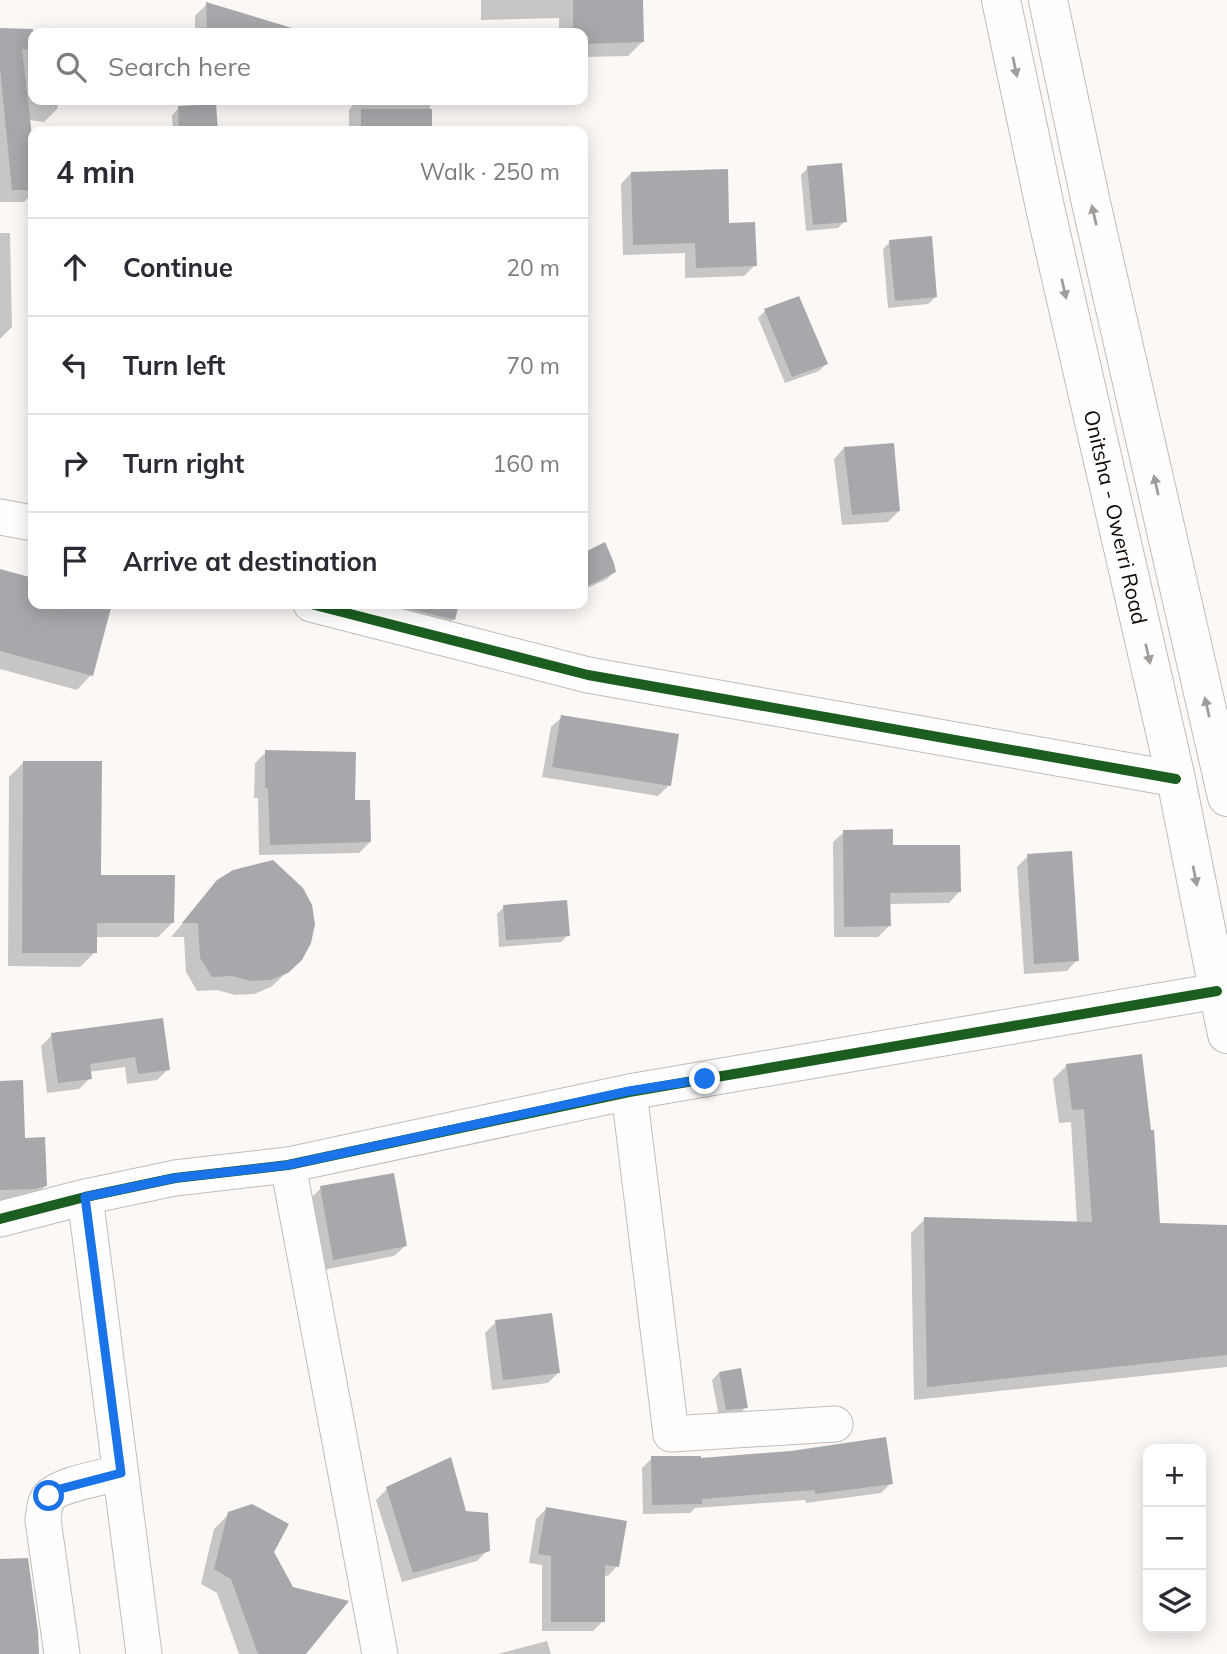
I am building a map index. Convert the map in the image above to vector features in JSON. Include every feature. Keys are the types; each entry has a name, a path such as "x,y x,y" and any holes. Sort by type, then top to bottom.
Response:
{"highway":[{"name":"Onitsha - Owerri Road","path":"1001,0 1049,226 1177,779 1227,1034"},
{"path":"1048,0 1091,203 1227,797"}],"street":[{"path":"0,517 28,522"},
{"path":"331,609 588,675 1177,779"},
{"path":"0,1219 175,1178 288,1165 629,1091 1217,991"},
{"path":"629,1091 671,1434 835,1424"},
{"path":"288,1165 380,1654"},
{"path":"85,1197 144,1654"},
{"path":"62,1654 43,1520 44,1506 49,1496 60,1489 121,1473"}],"building":[{"path":"573,0 643,0 644,42 588,44 588,28 573,28"},
{"path":"206,2 292,28 207,28"},
{"path":"0,28 28,29 28,50 22,49 31,126 28,126 28,190 12,190 0,68"},
{"path":"216,105 218,126 179,126 178,106"},
{"path":"361,109 432,109 432,126 361,126"},
{"path":"842,163 847,222 813,225 807,166"},
{"path":"728,169 729,223 755,222 757,266 696,268 695,243 633,245 631,172"},
{"path":"932,236 937,297 895,301 889,240"},
{"path":"799,296 828,364 792,377 764,309"},
{"path":"894,443 900,511 852,515 844,447"},
{"path":"605,542 616,572 588,586 588,550"},
{"path":"0,569 28,577 28,609 111,609 93,676 0,651"},
{"path":"411,609 458,609 455,620"},
{"path":"561,715 679,734 671,786 552,767"},
{"path":"265,750 356,752 355,800 370,800 371,842 270,845"},
{"path":"23,761 102,761 101,875 175,875 174,923 97,923 97,953 22,953"},
{"path":"893,829 893,845 960,845 961,892 890,893 891,926 844,927 843,830"},
{"path":"1072,851 1079,961 1034,964 1027,854"},
{"path":"273,860 303,888 312,905 315,924 311,943 302,960 288,973 270,980 212,977 200,958 198,923 182,923 217,880 233,870"},
{"path":"567,900 570,936 506,940 503,905"},
{"path":"163,1018 170,1070 138,1074 135,1057 90,1064 92,1079 58,1083 51,1033"},
{"path":"1142,1054 1151,1130 1154,1130 1160,1223 1227,1225 1227,1355 927,1387 924,1217 1092,1222 1084,1109 1072,1110 1066,1064"},
{"path":"23,1080 25,1138 45,1137 47,1186 0,1190 0,1081"},
{"path":"394,1173 407,1246 333,1260 320,1186"},
{"path":"552,1313 560,1373 503,1380 495,1320"},
{"path":"741,1368 748,1408 726,1410 719,1372"},
{"path":"886,1437 893,1484 815,1494 815,1490 702,1499 702,1504 652,1505 651,1456 701,1458 791,1451"},
{"path":"451,1457 466,1511 488,1513 490,1551 413,1573 386,1487"},
{"path":"252,1504 289,1524 274,1552 293,1587 349,1601 306,1654 258,1654 231,1579 214,1569 228,1512"},
{"path":"546,1507 627,1521 619,1567 605,1565 605,1622 551,1622 551,1556 538,1554"},
{"path":"28,1558 39,1654 0,1654 0,1559"}],"cycle path":[{"path":"331,609 588,675 1176,779"},
{"path":"0,1219 175,1178 288,1165 629,1092 1217,991"}],"route":[{"path":"49,1496 60,1489 121,1473 85,1197 175,1178 288,1165 629,1091 705,1079"}]}
